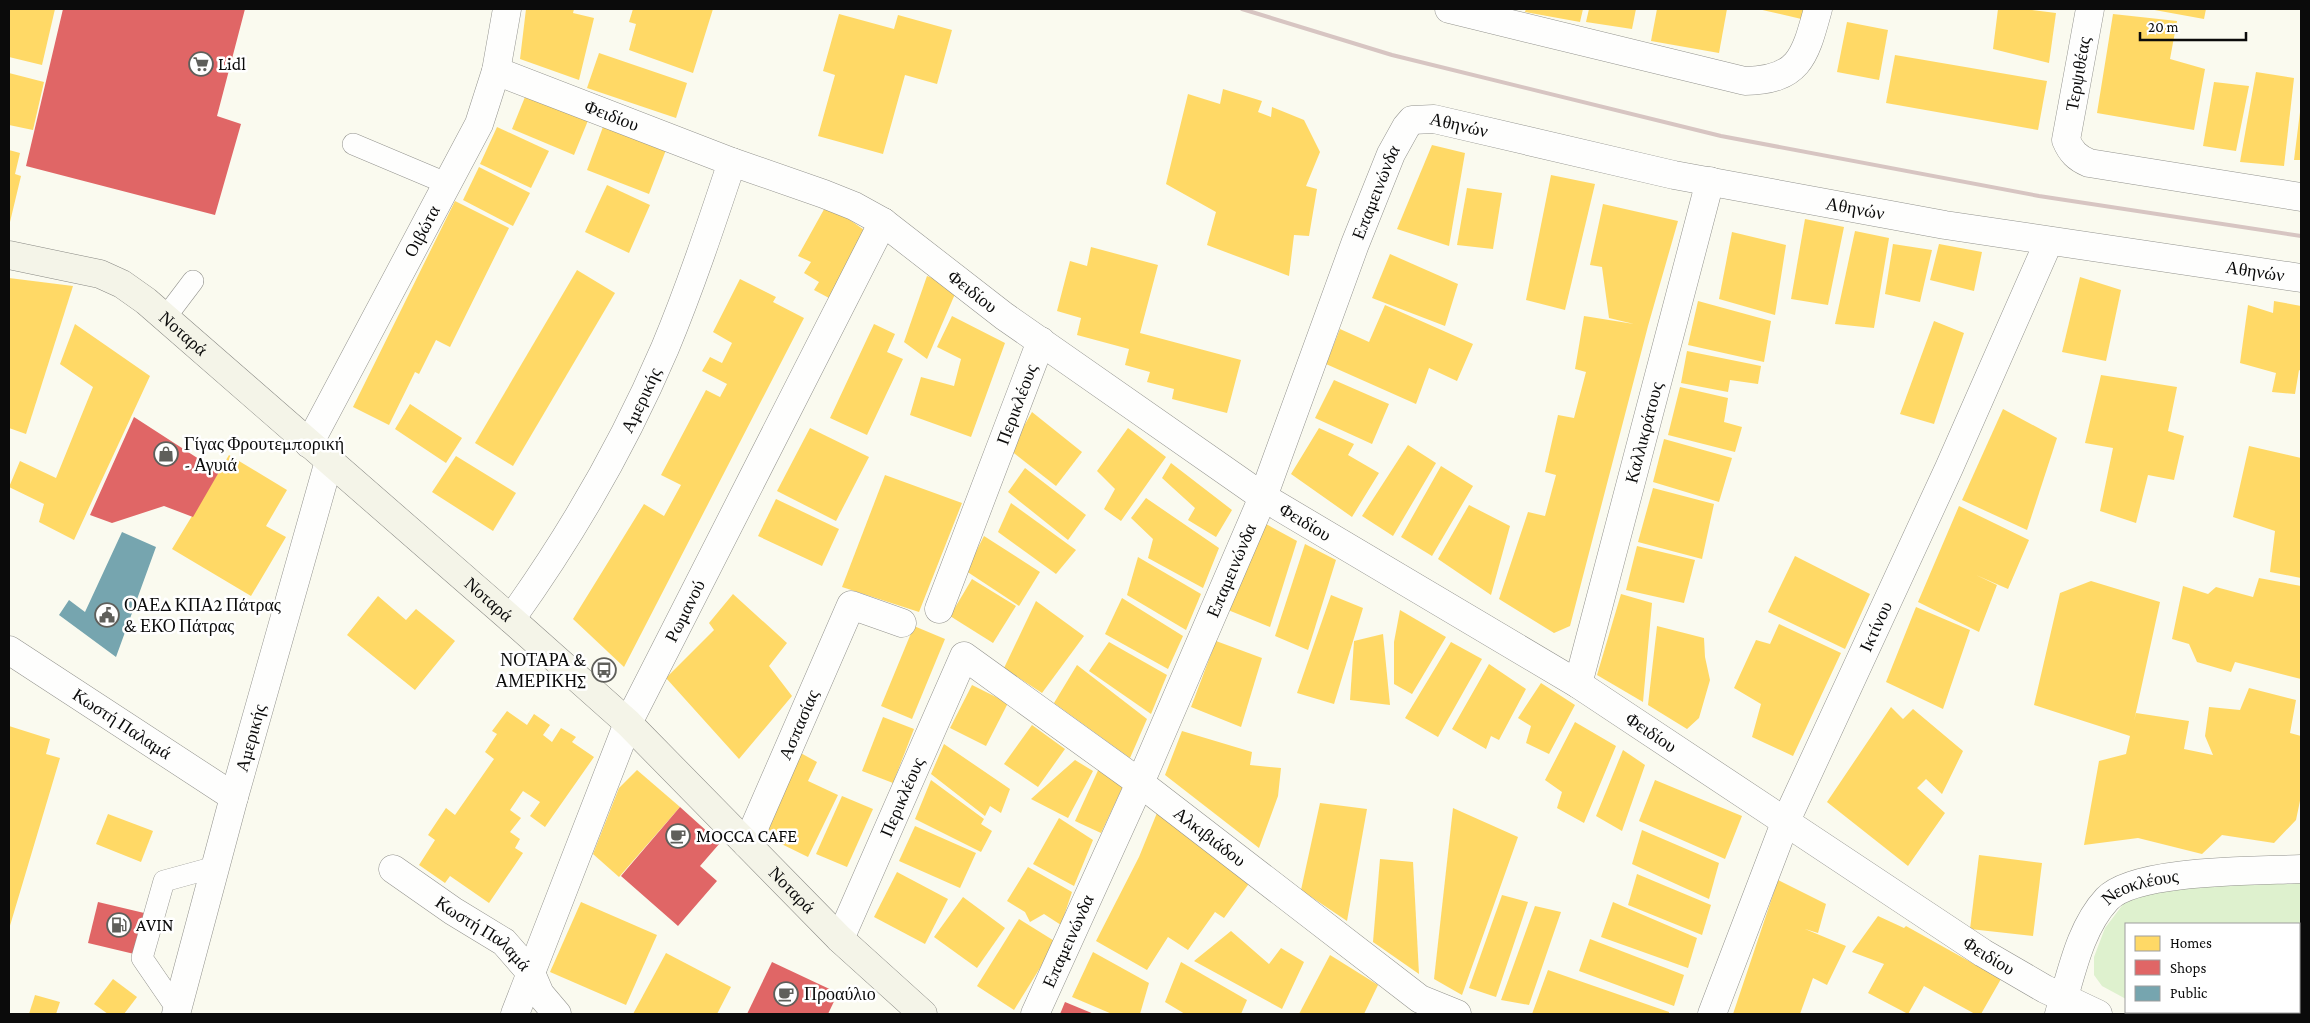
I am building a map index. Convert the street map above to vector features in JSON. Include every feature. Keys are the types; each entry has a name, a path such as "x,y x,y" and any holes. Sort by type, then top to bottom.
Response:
{"main road":[{"name":"Νοταρά","path":"9,256 86,270 111,278 146,301 512,618 628,723 840,939 923,1014"}],"street":[{"name":"Οιβώτα","path":"309,444 479,124 496,71 507,9"},
{"path":"1449,9 1478,12 1745,81 1767,81 1784,74 1796,64 1807,48 1818,9"},
{"name":"Τερψιθέας","path":"2090,9 2066,140 2070,150 2078,158 2089,163 2301,197"},
{"name":"Φειδίου","path":"496,71 732,162 824,194 854,206 883,222 973,293 1263,497 1578,684 2061,1006 2098,1014"},
{"name":"Αθηνών","path":"1412,120 1434,120 1570,152 1710,181 1945,225 2049,242 2301,278"},
{"name":"Επαμεινώνδα","path":"1035,1014 1140,783 1263,497 1364,219 1391,154 1406,126 1412,120"},
{"name":"Αμερικής","path":"512,618 568,535 629,425 662,354 682,304 732,162"},
{"name":"Καλλικράτους","path":"1578,684 1710,181"},
{"name":"Ρωμανού","path":"516,1014 628,723 883,222"},
{"name":"Ικτίνου","path":"1712,1014 1785,823 1949,468 2049,242"},
{"name":"Περικλέους","path":"939,609 1042,342"},
{"name":"Αμερικής","path":"177,1012 234,797 329,461"},
{"name":"Ασπασίας","path":"747,844 851,605 902,623"},
{"name":"Κωστή Παλαμά","path":"9,650 234,797"},
{"name":"Περικλέους","path":"840,939 964,656"},
{"name":"Αλκιβιάδου","path":"964,656 1140,783 1420,999 1457,1014"},
{"name":"Κωστή Παλαμά","path":"393,869 453,911 504,942 532,973 540,994 557,1014"},
{"name":"Νεοκλέους","path":"2061,1006 2081,942 2107,899 2118,890 2152,878 2301,869"}],"lane":[{"path":"353,144 448,184"},
{"path":"165,318 193,281"},
{"path":"177,1012 142,958 164,882 215,867"}],"green space":[{"path":"2301,881 2300,945 2300,923 2125,923 2125,998 2102,986 2094,975 2094,957 2105,928 2124,903 2165,888"},
{"path":"2152,1013 2286,1013 2286,1014"}],"building: Homes":[{"path":"9,9 55,9 42,65 9,57"},
{"path":"526,9 574,9 573,13 594,18 579,80 520,59"},
{"path":"633,9 713,9 693,73 629,50 636,24 629,22"},
{"path":"1526,9 1583,9 1580,22 1525,12"},
{"path":"1589,9 1636,9 1632,29 1586,22"},
{"path":"1657,9 1727,9 1719,53 1651,41"},
{"path":"1758,9 1813,9 1810,21"},
{"path":"1998,9 2025,9 2056,13 2049,63 1993,49"},
{"path":"2149,9 2206,9 2204,19"},
{"path":"839,14 894,29 898,15 952,30 937,84 905,75 883,154 818,136 835,75 823,71"},
{"path":"2113,14 2177,21 2170,59 2205,69 2194,130 2097,113"},
{"path":"1847,22 1888,30 1879,80 1837,72"},
{"path":"599,53 687,83 676,118 587,88"},
{"path":"1895,55 2047,81 2038,130 1886,103"},
{"path":"2256,72 2294,78 2284,166 2240,162"},
{"path":"9,73 44,82 33,130 9,125"},
{"path":"2214,82 2249,86 2236,151 2203,146"},
{"path":"1223,89 1262,101 1258,112 1271,117 1272,107 1304,120 1320,152 1306,186 1317,189 1309,236 1294,235 1289,276 1207,245 1216,212 1166,184 1188,94 1220,104"},
{"path":"527,92 589,118 574,155 512,129"},
{"path":"2300,112 2301,160 2294,160"},
{"path":"497,127 549,151 531,188 480,164"},
{"path":"603,127 666,150 649,194 587,170"},
{"path":"1432,145 1465,153 1449,246 1397,229"},
{"path":"9,150 20,153 15,174 21,176 10,222 9,221"},
{"path":"479,167 530,193 513,226 463,200"},
{"path":"1551,175 1595,184 1565,310 1526,300"},
{"path":"607,185 650,205 629,253 585,232"},
{"path":"1467,188 1502,193 1493,249 1457,245"},
{"path":"455,201 509,228 450,347 436,340 419,374 415,372 389,425 353,407"},
{"path":"827,204 867,232 829,298 814,290 819,282 804,273 811,262 798,256"},
{"path":"1603,204 1678,221 1648,326 1570,626 1554,633 1499,599 1528,512 1545,516 1556,475 1545,472 1558,415 1574,418 1586,372 1575,369 1584,316 1634,324 1609,318 1602,267 1590,265"},
{"path":"1805,219 1844,227 1828,305 1791,299"},
{"path":"1855,231 1889,238 1874,328 1835,324"},
{"path":"1732,232 1786,245 1775,315 1719,299"},
{"path":"1893,244 1932,250 1920,302 1885,294"},
{"path":"1939,244 1982,252 1974,291 1930,280"},
{"path":"1091,247 1158,265 1140,333 1241,360 1227,413 1172,399 1174,389 1147,382 1150,372 1125,365 1129,349 1077,335 1081,318 1057,311 1070,261 1087,266"},
{"path":"1390,254 1458,284 1445,326 1372,298"},
{"path":"577,270 615,293 513,466 475,443"},
{"path":"927,276 958,287 927,359 904,342"},
{"path":"2080,277 2121,290 2106,361 2062,352"},
{"path":"9,278 73,286 26,434 9,428"},
{"path":"740,279 776,297 773,302 804,318 624,667 573,619 644,504 664,516 681,485 661,475 706,390 720,397 727,384 702,371 710,357 722,363 732,343 713,332"},
{"path":"1698,301 1771,321 1764,362 1688,345"},
{"path":"2274,301 2301,306 2301,371 2299,370 2295,394 2272,392 2276,373 2240,363 2248,305 2273,313"},
{"path":"1385,305 1473,344 1457,381 1429,368 1416,404 1326,364 1340,329 1369,342"},
{"path":"952,316 1005,343 971,437 910,415 921,377 954,386 961,359 937,347"},
{"path":"1934,321 1964,333 1934,424 1900,414"},
{"path":"75,324 150,376 74,540 39,522 44,504 9,487 20,461 56,478 93,387 60,364"},
{"path":"874,324 895,334 887,352 903,359 867,435 830,418"},
{"path":"1687,351 1761,366 1758,384 1730,380 1728,392 1681,383"},
{"path":"2101,375 2177,387 2168,431 2184,436 2174,480 2148,475 2136,523 2100,511 2113,448 2085,443"},
{"path":"1334,380 1389,404 1372,444 1315,418"},
{"path":"1680,387 1728,398 1724,422 1742,427 1735,452 1668,435"},
{"path":"410,404 462,438 446,463 395,429"},
{"path":"2003,409 2057,438 2027,530 1962,500"},
{"path":"1032,412 1082,452 1056,486 1010,450"},
{"path":"810,428 869,457 836,521 777,491"},
{"path":"1128,428 1166,457 1121,521 1104,509 1115,489 1097,471"},
{"path":"1319,428 1354,444 1348,455 1379,473 1352,517 1291,474"},
{"path":"1664,439 1732,458 1719,502 1653,482"},
{"path":"1408,445 1436,463 1393,536 1362,516"},
{"path":"2249,446 2301,458 2301,578 2270,572 2275,531 2233,517"},
{"path":"229,455 287,490 266,526 286,537 251,596 172,549"},
{"path":"456,456 516,493 493,531 432,492"},
{"path":"1171,463 1232,510 1216,537 1188,520 1195,508 1162,478"},
{"path":"1441,466 1473,486 1432,556 1401,537"},
{"path":"1025,468 1086,515 1068,540 1008,492"},
{"path":"885,475 962,503 919,612 842,587"},
{"path":"1653,488 1714,504 1702,559 1638,542"},
{"path":"1146,498 1219,548 1203,588 1148,558 1153,539 1131,518"},
{"path":"776,499 839,529 822,566 758,536"},
{"path":"1011,503 1076,550 1056,574 998,532"},
{"path":"1469,505 1510,526 1491,595 1438,559"},
{"path":"1959,506 2029,540 2008,589 1976,575 1997,585 1979,632 1918,602"},
{"path":"1266,524 1297,541 1270,627 1228,610"},
{"path":"984,536 1040,572 1019,606 966,571"},
{"path":"1305,544 1336,560 1308,650 1275,636"},
{"path":"1637,546 1695,560 1684,603 1626,590"},
{"path":"1795,556 1870,594 1845,649 1768,612"},
{"path":"1138,557 1201,594 1186,630 1127,595"},
{"path":"2259,578 2301,586 2301,679 2235,662 2231,672 2197,662 2189,644 2172,639 2183,586 2208,594 2216,587 2253,597"},
{"path":"972,579 1016,606 993,643 950,616"},
{"path":"2091,581 2160,602 2134,721 2136,713 2189,721 2184,749 2213,755 2205,736 2209,707 2240,710 2249,688 2296,700 2290,733 2301,736 2301,796 2296,820 2274,843 2222,835 2202,854 2138,838 2084,845 2099,761 2126,754 2130,736 2034,705 2060,593"},
{"path":"733,594 787,643 769,666 792,696 739,759 666,678 714,630 709,623"},
{"path":"1621,594 1652,603 1643,702 1597,675"},
{"path":"1331,595 1363,608 1334,704 1297,693"},
{"path":"378,596 406,620 416,609 455,641 415,690 347,635"},
{"path":"1122,598 1183,636 1168,669 1105,634"},
{"path":"1036,601 1084,636 1042,693 1004,668"},
{"path":"1916,607 1970,630 1943,709 1886,682"},
{"path":"1400,610 1446,637 1412,694 1394,684 1394,642"},
{"path":"1779,624 1841,653 1793,756 1752,737 1761,704 1734,688 1756,640 1770,644"},
{"path":"914,626 945,639 912,719 881,706"},
{"path":"1657,626 1704,638 1705,657 1710,680 1699,718 1687,729 1648,705"},
{"path":"1383,634 1390,705 1350,700 1354,641"},
{"path":"1216,641 1262,658 1241,727 1191,707"},
{"path":"1109,642 1167,675 1151,714 1089,671"},
{"path":"1451,642 1482,659 1438,737 1405,718"},
{"path":"1489,664 1526,689 1499,740 1491,736 1486,749 1452,729"},
{"path":"1077,665 1147,719 1130,758 1054,703"},
{"path":"1541,683 1575,705 1549,754 1526,743 1531,726 1518,718"},
{"path":"972,685 1008,703 986,746 950,728"},
{"path":"1891,707 1903,719 1913,709 1963,751 1942,794 1926,779 1917,788 1945,813 1908,866 1827,802"},
{"path":"507,711 527,725 534,714 550,725 543,735 552,742 561,728 576,737 572,742 594,757 545,827 530,816 540,802 523,791 510,810 521,818 510,832 520,839 515,848 523,853 489,903 450,876 445,883 419,865 435,840 428,835 446,808 455,815 494,759 485,752 497,734 492,731"},
{"path":"883,717 914,729 893,783 862,771"},
{"path":"1575,722 1616,746 1584,823 1557,808 1562,792 1545,780"},
{"path":"1032,725 1065,749 1038,787 1004,764"},
{"path":"9,726 50,739 46,754 60,758 9,929"},
{"path":"1182,731 1252,752 1250,765 1281,768 1278,796 1259,848 1165,775"},
{"path":"944,744 1010,789 1001,813 990,806 985,816 931,774"},
{"path":"1623,750 1645,765 1622,831 1596,816"},
{"path":"797,751 817,762 808,781 838,795 808,857 757,832"},
{"path":"1075,760 1093,771 1068,818 1031,799"},
{"path":"1100,766 1125,782 1101,833 1075,821"},
{"path":"637,770 680,807 619,877 593,854 619,788"},
{"path":"931,780 984,819 981,824 992,831 981,852 915,819"},
{"path":"1655,780 1742,816 1725,859 1639,821"},
{"path":"842,796 873,809 847,867 816,854"},
{"path":"1320,803 1367,809 1347,921 1301,890"},
{"path":"1159,808 1253,878 1224,918 1215,912 1188,950 1168,937 1147,970 1096,941 1139,857"},
{"path":"1453,808 1518,837 1462,995 1434,979"},
{"path":"108,814 153,831 141,862 96,844"},
{"path":"1059,818 1093,840 1074,886 1033,864"},
{"path":"915,826 976,853 960,888 899,861"},
{"path":"1642,830 1719,863 1709,899 1632,864"},
{"path":"1979,855 2042,863 2033,936 1970,929"},
{"path":"1380,859 1413,862 1419,974 1373,942"},
{"path":"1028,867 1072,892 1061,925 1044,914 1030,922 1025,912 1007,901"},
{"path":"897,872 948,899 925,944 874,917"},
{"path":"1637,874 1711,905 1702,935 1628,905"},
{"path":"1778,880 1826,904 1818,933 1805,929 1846,946 1827,985 1813,978 1800,1014 1733,1014"},
{"path":"1502,895 1528,902 1496,997 1469,988"},
{"path":"963,897 1005,928 977,968 934,937"},
{"path":"581,902 657,935 626,1005 550,972"},
{"path":"1613,902 1697,938 1688,968 1601,937"},
{"path":"1535,906 1561,912 1529,1005 1501,1000"},
{"path":"1878,916 1904,928 1906,926 2001,979 1981,1014 1975,1014 1924,986 1908,1014 1868,993 1884,964 1852,952"},
{"path":"1019,919 1056,942 1014,1010 977,986"},
{"path":"1231,931 1269,964 1281,948 1304,962 1282,1009 1194,961"},
{"path":"1590,939 1684,975 1674,1006 1579,971"},
{"path":"1093,952 1149,983 1140,1014 1112,1014 1072,997"},
{"path":"666,953 731,987 717,1014 633,1014"},
{"path":"1330,955 1378,985 1364,1014 1299,1014"},
{"path":"1181,962 1247,1000 1241,1014 1185,1014 1165,1002"},
{"path":"1548,970 1669,1012 1669,1014 1532,1014"},
{"path":"113,979 137,997 124,1014 108,1014 94,1004"},
{"path":"35,995 60,1002 56,1014 29,1014"}],"building: Shops":[{"path":"63,9 245,9 217,116 241,124 215,215 26,166"},
{"path":"134,417 219,472 193,517 164,506 112,523 90,515"},
{"path":"680,807 720,843 700,866 717,881 678,926 621,876"},
{"path":"98,902 161,917 151,958 88,943"},
{"path":"772,962 838,993 828,1014 747,1014"},
{"path":"1065,1002 1094,1014 1060,1014"}],"building: Public":[{"path":"122,532 156,547 116,657 59,615 69,600 85,612"}],"railway":[{"path":"1242,9 1392,55 1721,136 2039,196 2301,236"}],"place":[{"name":"Lidl","path":"201,64"},
{"name":"Γίγας Φρουτεμπορική - Αγυιά","path":"166,454"},
{"name":"ΟΑΕΔ ΚΠΑ2 Πάτρας & ΕΚΟ Πάτρας","path":"107,615"},
{"name":"ΝΟΤΑΡΑ & ΑΜΕΡΙΚΗΣ","path":"604,670"},
{"name":"MOCCA CAFE","path":"678,836"},
{"name":"AVIN","path":"119,925"},
{"name":"Προαύλιο","path":"786,994"}]}
